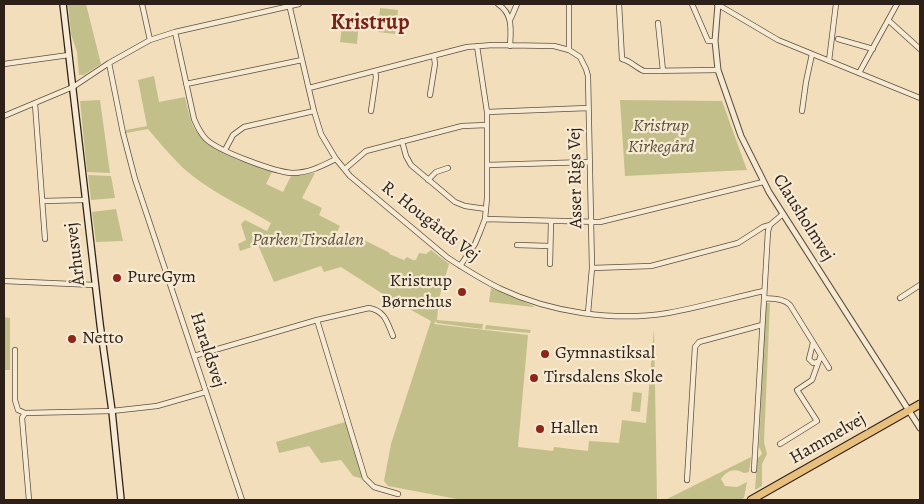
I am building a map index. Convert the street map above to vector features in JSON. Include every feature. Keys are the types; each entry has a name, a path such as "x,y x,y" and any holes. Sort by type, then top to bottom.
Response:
{"highway":[{"name":"Hammelvej","path":"751,500 920,404"}],"main road":[{"name":"Århusvej","path":"63,4 121,500"}],"street":[{"path":"142,4 150,40"},
{"path":"4,116 73,87 150,40 175,32 299,4"},
{"path":"498,4 504,8 510,18"},
{"path":"510,46 510,18 517,4"},
{"path":"309,88 478,46 554,46 569,50 569,4"},
{"path":"619,4 622,59 628,60 644,71 718,70"},
{"path":"692,4 708,41 715,41"},
{"path":"717,4 778,40 920,98"},
{"name":"Clausholmvej","path":"717,4 715,41 718,70 741,136 763,182 920,428"},
{"path":"829,61 836,4"},
{"path":"859,73 897,4"},
{"name":"R. Hougårds Vej","path":"290,5 314,111 321,134 336,159 350,176 460,266 500,288 559,309 620,316 667,313 764,291"},
{"path":"888,20 920,49"},
{"path":"658,24 663,71"},
{"path":"175,32 194,119 199,130 211,142 225,150 280,171 292,173 307,172 336,159"},
{"path":"838,39 872,49"},
{"path":"460,266 475,244 485,219 486,209 487,112 478,46"},
{"name":"Asser Rigs Vej","path":"569,50 580,57 586,69 592,268 588,313"},
{"path":"802,111 812,54"},
{"path":"4,64 69,55"},
{"path":"430,95 435,64 434,56"},
{"path":"186,84 302,60"},
{"name":"Haraldsvej","path":"110,63 123,133 135,179 242,500"},
{"path":"371,111 376,77 375,71"},
{"path":"35,104 45,238"},
{"path":"487,112 588,108"},
{"path":"225,150 233,135 244,127 314,111"},
{"path":"345,169 366,151 462,126 487,125"},
{"path":"402,141 406,156 411,165 454,202 465,206 486,209"},
{"path":"487,164 589,162"},
{"path":"428,180 436,172 448,168"},
{"path":"485,219 600,222 763,182"},
{"path":"42,201 85,200"},
{"path":"592,268 651,266 738,243 770,225 783,214"},
{"path":"550,264 551,221"},
{"path":"754,470 764,291 770,225"},
{"path":"517,245 550,246"},
{"path":"4,281 95,285"},
{"path":"900,298 920,285"},
{"path":"764,298 786,301 829,368"},
{"path":"194,356 317,320 369,308 377,309 384,315 393,336"},
{"path":"317,320 365,478 374,487 398,494"},
{"path":"687,480 695,347 699,342 762,325"},
{"path":"813,343 809,359 813,363 818,362"},
{"path":"15,350 15,400 18,410 24,413 112,411 157,406 206,392"},
{"path":"780,444 817,421 797,390 812,380 821,356"},
{"path":"24,413 22,418 29,500"}],"green space":[{"path":"68,4 86,4 101,64 84,75 79,75 77,52 71,34"},
{"path":"380,8 398,10 395,34 378,32"},
{"path":"343,19 359,21 357,44 340,42"},
{"name":"Parken Tirsdalen","path":"154,76 159,102 185,97 192,124 198,134 206,142 227,155 272,172 266,184 283,192 291,176 315,173 302,198 322,208 319,215 340,226 335,236 342,239 344,236 361,245 364,240 404,260 407,257 416,260 419,253 426,254 431,250 449,264 439,298 437,320 483,324 482,329 437,323 436,321 434,324 528,335 518,447 553,451 554,447 588,451 589,441 619,443 622,420 646,423 654,329 657,500 462,500 388,486 384,481 391,444 431,321 386,296 341,267 324,272 321,266 274,282 258,245 240,251 238,244 246,240 241,224 245,220 267,231 271,223 214,191 192,176 148,129 126,133 126,130 147,126 138,80"},
{"path":"100,100 110,173 87,172 80,101"},
{"name":"Kristrup Kirkegård","path":"620,100 722,101 747,170 625,176"},
{"path":"88,175 111,176 115,198 91,200"},
{"path":"116,209 123,241 96,242 92,212"},
{"path":"491,288 534,306 489,302"},
{"path":"767,303 770,303 764,442 767,454 762,464 762,486 755,490 757,459 762,453 759,447 765,307"},
{"path":"4,317 10,318 10,370 4,370"},
{"path":"486,325 531,330 530,333 485,329"},
{"path":"633,392 642,393 640,412 631,411"},
{"path":"345,422 363,479 353,476 341,460 321,463 309,446 279,453 276,442"},
{"path":"751,457 749,472 731,471 721,479 725,486 737,487 747,482 744,498 739,500 665,500"}],"place":[{"name":"PureGym","path":"117,278"},
{"name":"Kristrup Børnehus","path":"462,292"},
{"name":"Netto","path":"72,339"},
{"name":"Gymnastiksal","path":"545,354"},
{"name":"Tirsdalens Skole","path":"534,378"},
{"name":"Hallen","path":"540,429"}],"district":[{"name":"Kristrup","path":"370,24"}]}
